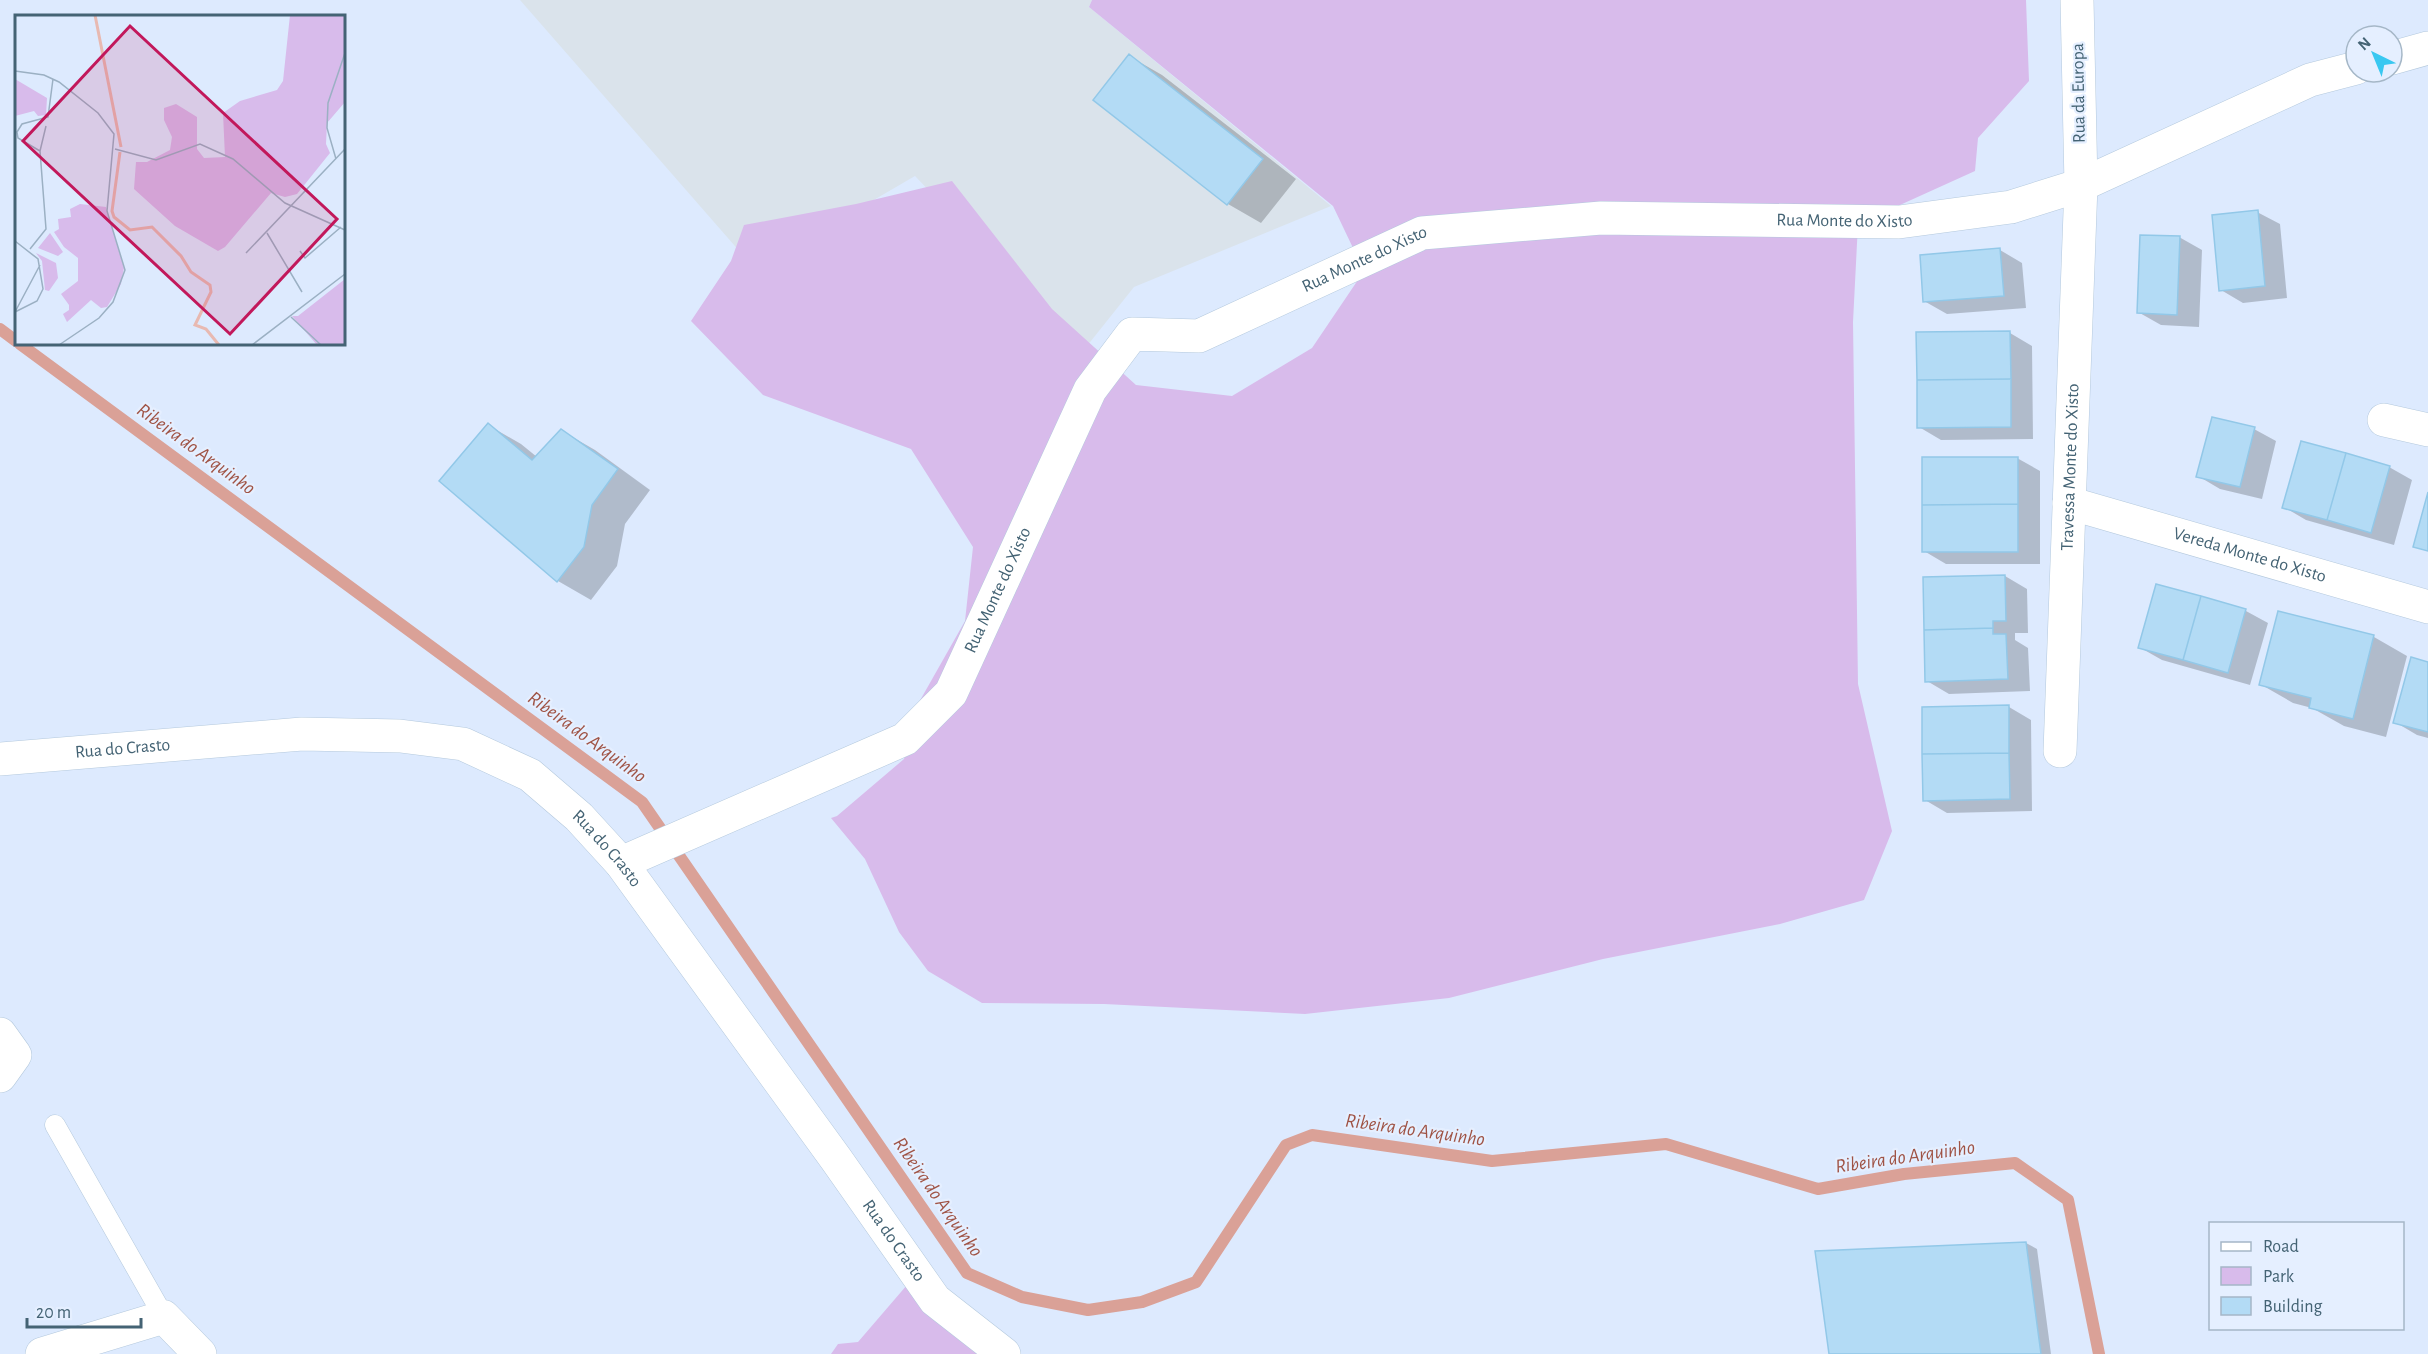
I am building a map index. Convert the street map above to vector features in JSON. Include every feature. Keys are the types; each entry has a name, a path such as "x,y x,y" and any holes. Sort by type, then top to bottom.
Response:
{"street":[{"name":"Rua da Europa","path":"2077,0 2081,185"},
{"path":"2404,55 2428,48"},
{"name":"Rua Monte do Xisto","path":"633,858 905,739 951,693 1090,390 1132,334 1199,336 1422,233 1601,218 1899,222 2011,207 2081,185 2310,80 2344,71"},
{"name":"Travessa Monte do Xisto","path":"2060,751 2081,185"},
{"path":"2384,420 2428,430"},
{"name":"Vereda Monte do Xisto","path":"2069,503 2428,607"},
{"name":"Rua do Crasto","path":"0,759 302,734 400,736 464,744 531,776 579,818 633,858 836,1159 935,1300 1004,1354"},
{"path":"0,1034 15,1055 0,1076"},
{"path":"42,1354 164,1317 200,1354"}],"lane":[{"path":"55,1125 164,1317"}],"shaded area":[{"path":"520,0 1092,0 1089,7 1331,206 1134,287 1083,351 915,176 755,269"}],"green space":[{"path":"1092,0 2026,0 2029,81 1978,138 1975,171 1858,224 1853,322 1858,684 1892,831 1864,900 1780,924 1603,959 1449,998 1305,1014 1104,1004 982,1003 928,971 899,932 865,859 831,818 837,816 904,759 918,704 965,621 973,547 911,449 763,395 691,321 731,261 744,225 856,204 952,181 1052,309 1136,385 1232,396 1312,348 1364,271 1333,206 1089,7"},
{"path":"907,1285 988,1354 831,1354 838,1344 858,1342"}],"building":[{"path":"1129,54 1263,159 1227,205 1093,100"},
{"path":"2258,210 2265,286 2219,291 2212,215"},
{"path":"2140,235 2180,236 2177,315 2137,313"},
{"path":"2000,248 2004,296 1923,302 1920,255"},
{"path":"2010,331 2011,379 1917,380 1916,332"},
{"path":"2011,379 2011,427 1917,428 1917,380"},
{"path":"2212,417 2255,427 2240,487 2196,477"},
{"path":"488,423 532,460 561,429 618,469 592,505 584,547 557,582 439,481"},
{"path":"2301,441 2346,453 2327,520 2282,508"},
{"path":"2346,453 2390,466 2371,533 2327,520"},
{"path":"1922,457 2018,457 2018,504 1922,505"},
{"path":"2428,492 2428,551 2413,547"},
{"path":"2018,504 2018,552 1922,552 1922,505"},
{"path":"2005,575 2006,621 1993,621 1993,628 1924,630 1923,577"},
{"path":"2156,584 2201,596 2183,660 2138,648"},
{"path":"2201,596 2246,609 2228,673 2183,660"},
{"path":"2278,611 2374,635 2353,719 2309,708 2311,698 2259,685"},
{"path":"1993,628 1993,634 2006,634 2008,679 1925,682 1924,630"},
{"path":"2411,657 2428,662 2428,732 2393,723"},
{"path":"2009,705 2009,753 1922,754 1922,707"},
{"path":"2009,753 2010,799 1923,801 1922,754"},
{"path":"2026,1242 2041,1354 1829,1354 1815,1251"}],"waterway":[{"name":"Ribeira do Arquinho","path":"0,329 15,340"},
{"name":"Ribeira do Arquinho","path":"21,345 642,802 967,1273 1022,1297 1088,1310 1142,1302 1196,1282 1286,1145 1312,1135 1492,1161 1666,1144 1818,1189 1904,1174 2015,1163 2068,1200 2099,1354"}]}
